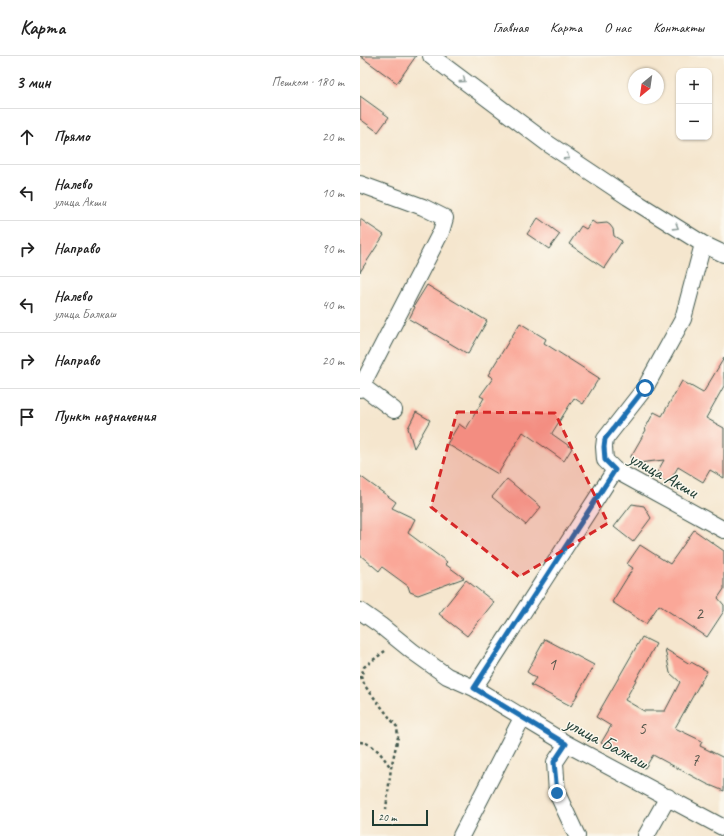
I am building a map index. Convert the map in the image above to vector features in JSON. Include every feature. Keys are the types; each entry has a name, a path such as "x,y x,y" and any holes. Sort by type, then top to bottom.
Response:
{"street":[{"path":"432,56 547,143 628,197 703,244 724,254"},
{"path":"360,184 423,207 445,218 441,232 363,378 394,410"},
{"name":"улица Акши","path":"703,244 683,319 645,388 605,439 604,447 605,460 615,470 724,530"},
{"path":"474,688 615,470"},
{"name":"улица Балкаш","path":"360,611 447,676 474,688 566,744 724,828"},
{"path":"461,836 522,718"},
{"path":"566,744 554,762 557,793 577,836"},
{"path":"646,836 668,798"}],"path":[{"path":"386,809 391,768 398,736 397,727 365,686 361,677 364,667 399,640"},
{"path":"360,742 368,743 378,750 391,768"}],"highlighted area":[{"path":"457,412 555,413 608,523 519,577 431,507"}],"building":[{"path":"360,56 416,56 397,83"},
{"path":"360,96 389,117 378,132 360,119"},
{"path":"538,218 560,234 549,249 527,234"},
{"path":"360,219 384,235 360,272"},
{"path":"592,221 596,224 607,223 610,225 613,229 614,236 622,241 604,268 569,244 581,226 586,229"},
{"path":"427,285 487,321 468,354 409,319 415,307 414,306"},
{"path":"520,323 546,339 544,343 599,378 583,404 574,398 552,433 572,448 564,461 523,432 498,474 447,444 459,424 466,429 484,398 480,396 493,378 488,375"},
{"path":"724,358 724,386 706,418 724,428 724,478 710,470 703,482 678,467 669,483 655,476 664,460 638,463 630,458 646,430 645,429 654,412 662,416 682,381 703,393"},
{"path":"416,412 430,420 414,448 408,428"},
{"path":"360,476 396,502 392,508 415,519 408,533 447,562 445,564 464,578 418,595 410,592 408,586 382,567 379,571 360,555"},
{"path":"507,479 541,507 526,525 492,497"},
{"path":"632,504 644,506 651,518 633,542 614,527"},
{"path":"694,530 724,551 724,589 718,598 724,605 724,611 707,637 659,605 646,624 612,602 633,568 627,564 640,545 670,564"},
{"path":"466,580 494,602 467,636 439,614"},
{"path":"642,637 656,644 625,700 644,711 665,711 680,682 670,673 665,649 690,664 691,662 707,671 675,728 702,741 700,746 724,758 724,791 707,784 653,755 645,768 601,743 611,726 596,717"},
{"path":"545,639 594,665 571,706 531,685 536,678 527,672"}],"route":[{"path":"557,793 554,762 566,744 474,688 615,470 605,460 605,439 645,388"}]}
